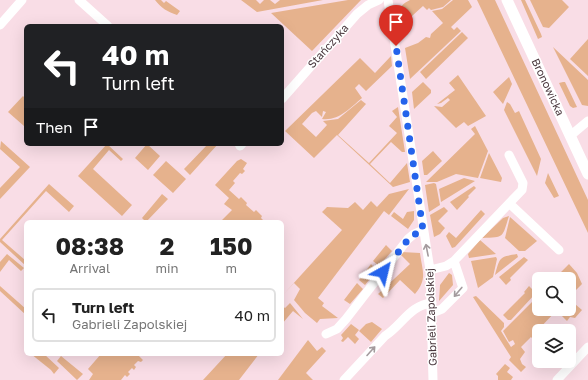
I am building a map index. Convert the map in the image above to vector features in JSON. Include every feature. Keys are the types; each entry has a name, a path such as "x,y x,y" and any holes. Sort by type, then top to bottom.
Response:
{"street":[{"path":"0,25 22,0"},
{"path":"79,0 106,24"},
{"name":"Stańczyka","path":"284,97 357,14 368,5 379,0"},
{"name":"Gabrieli Zapolskiej","path":"388,0 430,270 433,380"},
{"name":"Bronowicka","path":"507,0 588,174"},
{"path":"570,136 588,121"},
{"path":"430,270 446,266 454,261 522,190 524,186 509,155"},
{"path":"510,204 558,250"},
{"path":"326,334 337,329 346,320 410,237 423,230"},
{"path":"432,313 442,310 463,288 454,261"},
{"path":"344,380 410,312 424,304 432,303"},
{"path":"561,379 588,347"}],"shaded area":[{"path":"155,0 161,0 164,3 166,1 180,11 177,15 171,13"},
{"path":"241,0 256,0 260,4 264,0 270,0 275,4 280,0 323,0 257,12"},
{"path":"348,0 361,0 312,51 271,13"},
{"path":"410,0 451,0 443,7 431,10 429,8 427,10 423,6 402,25 400,10 406,2"},
{"path":"453,0 468,0 472,7 451,27 454,30 457,27 461,31 410,79 405,48 418,43 426,37 430,38 431,34 443,23 432,11 442,9"},
{"path":"477,0 495,0 588,200 588,233"},
{"path":"521,0 525,0 541,34 542,37 538,39"},
{"path":"530,0 562,0 569,7 549,28 543,27"},
{"path":"462,32 468,38 426,79 420,72"},
{"path":"588,39 588,76 570,59"},
{"path":"553,47 588,80 588,106 582,105"},
{"path":"391,56 392,66 366,91 359,84 355,88 362,98 350,109 361,100 366,104 338,135 369,163 397,133 389,126 397,117 392,111 398,107 405,152 402,152 391,142 370,164 390,183 407,163 410,182 393,187 337,135 314,158 285,131 360,58 375,73","holes":["349,110 338,119 323,121 327,125 316,137 302,124 312,113 316,111 322,117 323,111 326,112 322,119 328,119 339,116"]},
{"path":"458,75 486,116 468,126 464,122 456,128 434,106 442,107 450,100 448,98 437,104 455,90 449,83"},
{"path":"509,77 512,84 503,104 493,92"},
{"path":"423,82 431,90 431,93 414,109 412,92"},
{"path":"565,82 577,107 573,108 570,106 559,83"},
{"path":"23,96 24,97 24,126 8,112"},
{"path":"507,102 510,104 515,113 519,111 541,159 537,176 504,110"},
{"path":"475,126 488,151 478,178 456,174 437,182 426,182 475,134 471,129"},
{"path":"1,141 30,167 0,199 0,188 20,167 0,149"},
{"path":"105,146 109,146 123,159 121,161 109,150 93,169 132,205 122,216 78,176"},
{"path":"145,146 149,146 160,156 148,170 135,158"},
{"path":"206,146 216,146 190,175 184,169"},
{"path":"433,151 442,161 427,175 424,175 422,161"},
{"path":"489,153 502,178 501,182 480,178"},
{"path":"241,159 247,163 243,169 245,171 242,174 240,173 233,181 235,183 229,190 239,199 241,197 247,203 246,205 254,212 256,210 262,216 261,218 263,220 222,220 232,210 224,204 229,198 215,185 237,161"},
{"path":"166,161 186,179 173,193 153,175"},
{"path":"548,173 559,196 554,198 545,183"},
{"path":"464,178 475,181 441,202 439,189"},
{"path":"49,184 74,206 69,212 46,191 2,240 24,259 24,264 0,242 0,239"},
{"path":"436,184 440,205 429,212 425,185"},
{"path":"474,186 476,188 457,210 450,202"},
{"path":"409,189 389,215 384,211 318,298 324,303 322,306 338,318 320,319 317,323 305,313 294,300 300,289 294,283 284,294 342,230 322,212 327,207 348,208 355,202 363,210 371,201 377,207 389,194"},
{"path":"162,194 168,199 148,220 144,220 142,218"},
{"path":"444,207 448,211 438,221 445,228 440,234 434,237 430,215"},
{"path":"481,210 485,214 455,247 452,248 446,236 449,232 456,238"},
{"path":"414,211 414,220 408,229 391,216 394,212 403,219 407,212"},
{"path":"509,216 502,235 482,238 503,218"},
{"path":"510,217 537,241 525,251 519,251 505,238"},
{"path":"480,240 496,254 469,258 468,254"},
{"path":"386,245 392,251 379,266 373,261"},
{"path":"402,252 420,253 423,274 422,284 415,294 400,280 383,298 378,294 410,264 400,254"},
{"path":"7,254 24,268 21,271 9,260 0,272 0,262"},
{"path":"517,254 518,257 495,275 499,261 503,257"},
{"path":"496,257 497,259 493,277 478,288 471,261"},
{"path":"524,257 528,260 510,278 511,280 506,285 499,277"},
{"path":"371,264 377,270 365,285 359,280"},
{"path":"569,264 577,273 582,284 576,290 576,272 561,272"},
{"path":"449,273 452,275 453,285 439,301 440,285"},
{"path":"357,283 363,289 350,304 344,300"},
{"path":"0,286 24,307 24,313 0,291"},
{"path":"529,286 532,289 532,297 511,320 508,320 503,315 525,293 524,292"},
{"path":"476,296 504,323 504,327 501,331 511,347 515,344 513,340 509,342 503,331 532,302 532,316 551,316 544,324 532,324 532,338 531,337 521,347 525,352 520,359 522,364 526,367 521,372 509,360 511,357 473,297"},
{"path":"290,303 303,319 293,311 284,322 284,307"},
{"path":"576,305 582,310 575,318 570,317 567,321 562,316 576,316"},
{"path":"372,322 382,329 371,342 359,331 366,324"},
{"path":"351,324 359,330 355,335 359,339 355,344 348,337 343,342 341,341 343,338 341,335"},
{"path":"308,340 317,351 322,347 326,351 306,373 313,380 278,380"},
{"path":"34,356 46,356 59,368 54,374"},
{"path":"61,356 83,374 77,380 57,361"},
{"path":"99,356 139,356 143,360 141,362 138,361 134,365 136,367 134,370 132,368 128,372 130,374 127,377 125,375 121,380 89,380 93,374 88,369"},
{"path":"225,356 257,356 239,380 203,380"},
{"path":"505,364 510,368 507,372 513,377 511,380 498,380 498,376 496,374"}],"route":[{"path":"383,272 410,237 416,232 423,230 396,46"}]}
